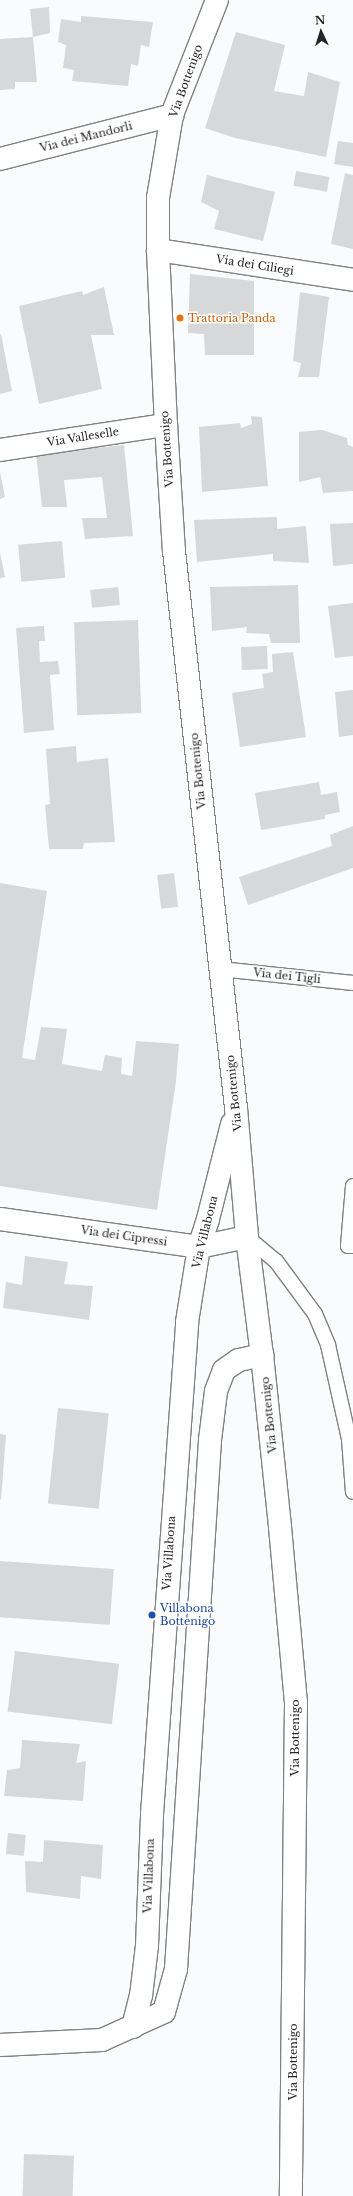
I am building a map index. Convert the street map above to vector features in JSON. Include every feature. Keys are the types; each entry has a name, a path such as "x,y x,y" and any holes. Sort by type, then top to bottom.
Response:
{"street":[{"name":"Via Bottenigo","path":"217,0 172,115 158,198 158,250 166,425 174,551 236,1108 247,1237 262,1355 280,1527 296,1704 292,2196"},
{"name":"Via dei Mandorli","path":"0,159 172,115"},
{"name":"Via dei Ciliegi","path":"158,250 353,280"},
{"name":"Via Valleselle","path":"0,450 166,425"},
{"name":"Via Villabona","path":"133,2027 141,1996 147,1946 152,1814 172,1507 187,1322 199,1247 208,1219 236,1108"},
{"name":"Via dei Cipressi","path":"0,1218 199,1247 247,1237"},
{"path":"0,2045 102,2040 164,2012 176,1969 210,1440 216,1391 224,1370 239,1360 262,1355"}],"lane":[{"name":"Via dei Tigli","path":"220,970 353,983"},
{"path":"353,1186 348,1246 353,1246"},
{"path":"247,1237 276,1261 315,1314 328,1345 349,1439 353,1492"}],"building":[{"path":"49,7 50,33 33,37 30,9"},
{"path":"81,16 153,22 149,47 141,45 138,66 131,64 128,86 72,81 74,70 63,68 66,45 58,42 61,19 81,22"},
{"path":"236,32 285,45 274,91 304,96 308,72 340,82 326,157 235,138 205,128"},
{"path":"33,37 37,82 15,82 15,89 0,90 0,39"},
{"path":"338,141 353,143 353,167 334,164"},
{"path":"296,171 329,177 327,192 293,186"},
{"path":"345,173 353,175 353,249 331,244"},
{"path":"207,175 275,192 263,241 214,229 219,211 201,202"},
{"path":"190,274 254,281 254,355 205,355 204,334 188,333"},
{"path":"104,287 114,335 91,335 102,389 39,404 19,306 82,291 83,295"},
{"path":"300,292 329,297 319,377 298,377 301,363 293,361"},
{"path":"1,334 12,391 0,394 0,335"},
{"path":"251,416 262,417 268,486 202,492 199,427 240,423 241,428 252,424"},
{"path":"322,430 347,438 348,445 353,447 353,491 323,493 320,477 299,482 299,432"},
{"path":"124,445 133,536 85,539 82,518 107,518 102,477 64,480 67,507 42,507 36,454"},
{"path":"0,472 5,497 0,499"},
{"path":"277,517 277,529 306,526 309,563 273,561 273,554 197,562 194,520"},
{"path":"353,523 353,564 333,566 330,524"},
{"path":"62,541 65,578 21,582 18,545"},
{"path":"0,553 5,577 0,578"},
{"path":"298,585 300,643 271,643 269,634 246,633 247,627 212,631 210,587"},
{"path":"118,587 120,605 92,608 90,590"},
{"path":"353,603 353,656 335,658 328,606"},
{"path":"138,620 141,713 77,715 74,622"},
{"path":"44,626 45,641 39,641 40,662 58,661 60,674 50,675 54,730 24,733 16,628"},
{"path":"267,646 268,669 242,670 241,647"},
{"path":"293,652 306,737 240,747 232,693 264,688 262,674 273,672 272,654"},
{"path":"353,690 353,735 339,737 335,692"},
{"path":"76,746 77,762 108,758 115,842 84,843 83,849 49,849 45,805 50,804 46,749"},
{"path":"319,782 321,795 337,792 340,812 325,815 325,819 261,830 255,793"},
{"path":"353,826 353,868 248,905 239,877 332,846 330,835"},
{"path":"174,873 178,907 161,909 157,875"},
{"path":"0,883 47,891 22,1058 35,1060 41,1027 67,1029 62,1064 102,1071 105,1055 122,1058 121,1074 132,1076 136,1041 179,1044 176,1081 157,1210 0,1186"},
{"path":"25,1256 68,1262 64,1284 93,1286 89,1320 3,1308 6,1282 22,1285"},
{"path":"58,1408 109,1413 99,1509 48,1503"},
{"path":"0,1434 6,1435 1,1500 0,1499"},
{"path":"0,1561 114,1569 110,1625 0,1617"},
{"path":"15,1651 119,1664 112,1724 8,1712"},
{"path":"22,1740 80,1744 76,1763 86,1761 83,1801 4,1796 7,1770 20,1768"},
{"path":"8,1833 26,1835 24,1856 6,1854"},
{"path":"44,1840 103,1845 101,1879 81,1876 80,1899 26,1892 25,1861 43,1862"},
{"path":"24,2154 74,2156 73,2196 23,2196"}],"place":[{"name":"Trattoria Panda","path":"180,318"},
{"name":"Villabona Bottenigo","path":"152,1615"}]}
